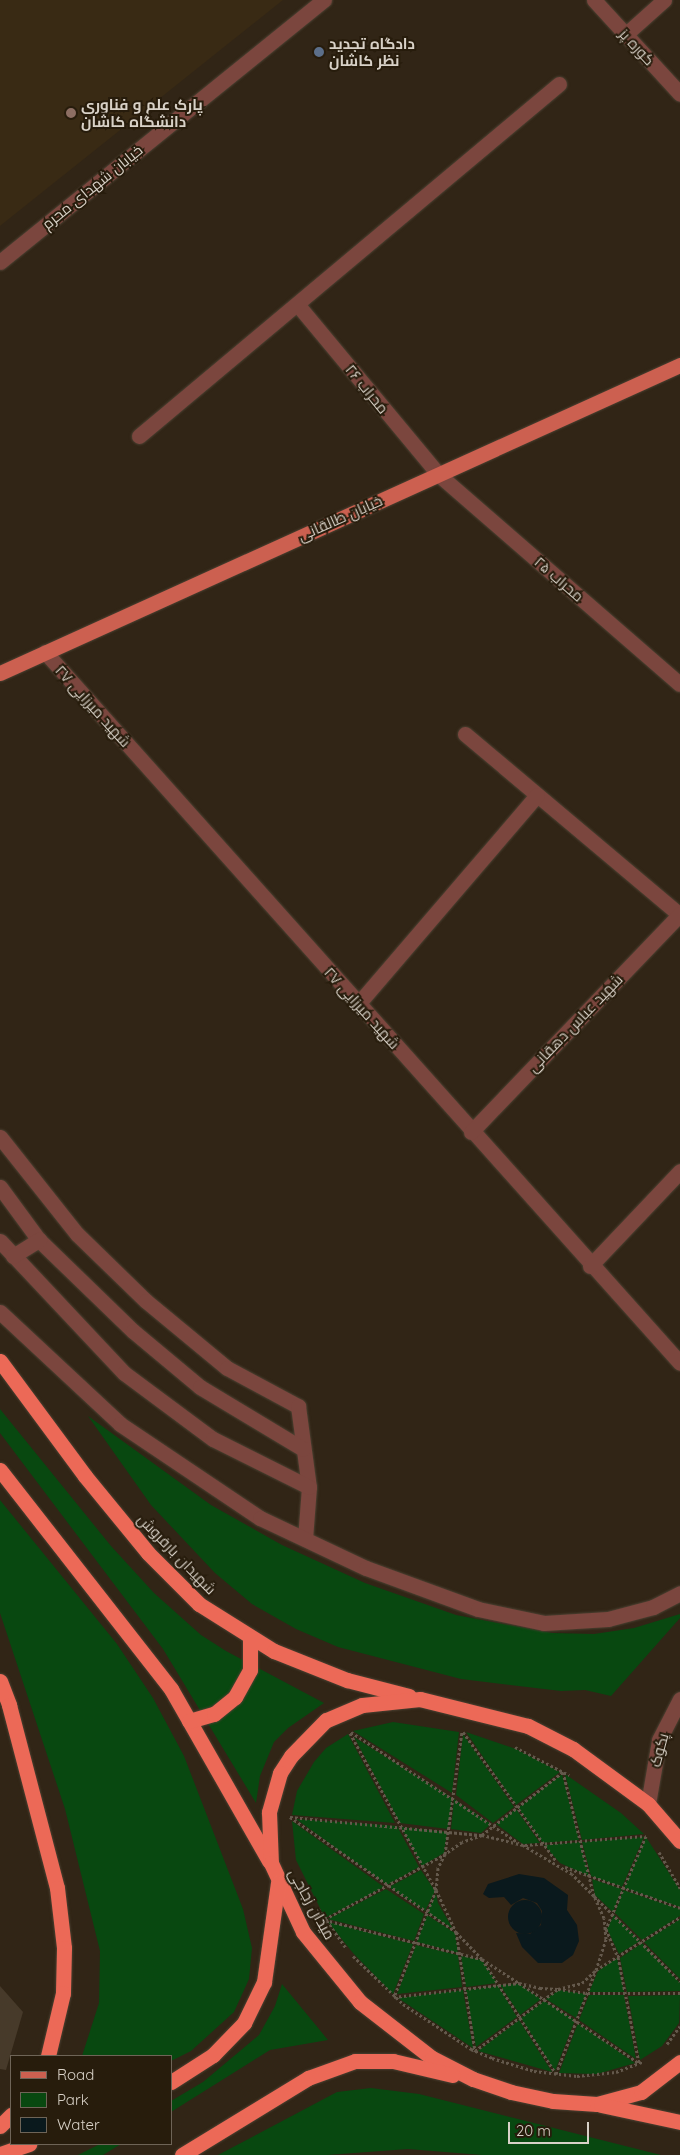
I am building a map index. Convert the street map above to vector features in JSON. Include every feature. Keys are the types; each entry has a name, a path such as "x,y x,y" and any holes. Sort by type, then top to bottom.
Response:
{"highway":[{"name":"شهیدان بارفروش","path":"0,1361 85,1476 148,1553 199,1604 250,1638 347,1680 420,1699"},
{"path":"0,1470 136,1641 189,1721 271,1863"},
{"path":"189,1721 214,1714 235,1697 250,1670 250,1638"},
{"path":"0,1681 9,1705 57,1888 64,1948 63,1993 48,2055"},
{"name":"میدان زجاجی","path":"680,1841 648,1804 573,1748 528,1726 420,1699 362,1705 326,1720 290,1756 280,1773 269,1812 271,1863 278,1883 303,1932 331,1970 360,2002 425,2053 473,2080 553,2101 597,2104 641,2092 680,2062"},
{"path":"172,2081 213,2054 244,2023 264,1982 278,1883"},
{"path":"182,2155 308,2078 355,2061 393,2061 473,2080"},
{"path":"597,2104 680,2122"},
{"path":"0,2126 10,2116"},
{"path":"0,2154 26,2145"}],"main road":[{"name":"خیابان طالقانی","path":"0,673 680,365"}],"street":[{"name":"خیابان شهدای محرم","path":"0,262 324,0"},
{"name":"کوره پز","path":"594,0 680,94"},
{"path":"626,34 664,0"},
{"path":"139,436 559,84"},
{"name":"محراب ۲۶","path":"297,304 438,474"},
{"name":"محراب ۲۵","path":"438,474 680,684"},
{"name":"شهید میرزایی ۲۷","path":"45,652 590,1266 680,1363"},
{"path":"465,734 680,914"},
{"path":"358,1004 537,795"},
{"name":"شهید عباس دهقانی","path":"471,1132 680,914"},
{"path":"0,1137 78,1234 146,1301 227,1368 298,1406 309,1487 305,1539"},
{"path":"590,1266 680,1171"},
{"path":"0,1187 39,1240 133,1331 200,1387 303,1449"},
{"path":"13,1256 39,1240"},
{"path":"0,1241 124,1373 213,1439 309,1487"},
{"path":"0,1312 120,1424 260,1518 366,1568 478,1609 544,1623 608,1619 653,1607 680,1593"},
{"name":"پکوک","path":"648,1804 659,1740 680,1699"}],"path":[{"path":"341,1736 356,1728"},
{"path":"455,1728 468,1732"},
{"path":"394,1997 436,1890 438,1868 445,1854 449,1830 462,1730"},
{"path":"462,1730 542,1845 559,1864 642,1941 680,1981"},
{"path":"349,1731 453,1796 523,1845 559,1864 590,1877 680,1908"},
{"path":"349,1731 398,1825 436,1890 456,1932 475,2051"},
{"path":"508,1744 576,1779"},
{"path":"324,1920 422,1868 462,1842 482,1834 563,1772"},
{"path":"563,1772 594,1896 618,1957 640,2063"},
{"path":"290,1826 291,1808"},
{"path":"289,1817 449,1830 482,1834 523,1845 646,1836"},
{"path":"289,1817 386,1887 456,1932 482,1959 556,2074"},
{"path":"641,1830 651,1842"},
{"path":"556,2074 605,1950 606,1929 646,1836"},
{"path":"657,1849 680,1888"},
{"path":"316,1906 324,1920 352,1955 394,1997 475,2051 512,2065 556,2074 597,2076 640,2063 647,2058"},
{"path":"475,2051 558,1989 582,1982 596,1970 680,1917"},
{"path":"324,1920 482,1959 640,2063"},
{"path":"394,1997 519,1983 588,1993 680,1993"},
{"path":"663,2049 680,2026"}],"shaded area":[{"name":"پارک علم و فناوری دانشگاه کاشان","path":"0,0 283,0 0,226"}],"green space":[{"path":"0,1409 111,1546 154,1593 201,1635 226,1651 324,1703 288,1728 274,1742 260,1776 256,1803 163,1649 0,1433"},
{"path":"88,1416 211,1505 282,1545 365,1583 456,1615 552,1633 594,1634 634,1628 680,1614 680,1618 611,1696 585,1690 561,1691 461,1679 338,1647 296,1629 252,1604 215,1573 151,1505"},
{"path":"0,1500 117,1644 153,1698 184,1756 243,1909 252,1948 249,1979 234,2012 191,2051 172,2060 172,2055 82,2055 99,2003 100,1951 65,1809 0,1613"},
{"path":"393,1722 459,1732 452,1793 353,1731"},
{"path":"466,1732 516,1749 560,1772 516,1805"},
{"path":"348,1734 395,1823 292,1815 297,1791 314,1762 326,1748"},
{"path":"463,1734 514,1807 493,1823 456,1795"},
{"path":"354,1737 452,1798 448,1829 400,1823"},
{"path":"562,1774 579,1840 543,1843 518,1808"},
{"path":"565,1774 621,1813 644,1834 582,1840"},
{"path":"454,1799 491,1824 481,1833 451,1829"},
{"path":"516,1809 540,1843 523,1844 496,1824"},
{"path":"296,1819 397,1826 419,1867 387,1885"},
{"path":"292,1821 384,1887 325,1918 296,1860"},
{"path":"401,1827 447,1832 444,1853 422,1866"},
{"path":"644,1837 622,1887 591,1876 582,1842"},
{"path":"646,1837 680,1890 680,1907 624,1888"},
{"path":"580,1842 589,1876 560,1863 544,1845"},
{"path":"421,1870 435,1891 425,1911 389,1887"},
{"path":"592,1879 622,1889 613,1912 595,1895"},
{"path":"386,1889 424,1914 414,1941 328,1919"},
{"path":"623,1890 680,1909 680,1916 642,1940 615,1913"},
{"path":"436,1894 438,1903 453,1929 427,1912"},
{"path":"427,1915 455,1933 458,1953 417,1942"},
{"path":"614,1915 640,1941 619,1954 607,1929"},
{"path":"680,1919 680,1979 644,1942"},
{"path":"328,1922 413,1944 393,1994 353,1953"},
{"path":"642,1943 680,1983 680,1991 627,1992 620,1958"},
{"path":"416,1945 458,1955 462,1987 397,1994"},
{"path":"461,1956 482,1960 497,1983 466,1987"},
{"path":"617,1958 624,1992 589,1992 598,1971"},
{"path":"282,1984 328,2040 270,2050 172,2111 172,2100 203,2082 259,2035 275,2006"},
{"path":"519,1984 541,1999 520,2015 500,1985"},
{"path":"498,1986 517,2017 476,2047 466,1990"},
{"path":"463,1990 473,2048 398,1998"},
{"path":"559,1990 586,1994 576,2018 546,1999"},
{"path":"589,1995 624,1995 636,2059 579,2020"},
{"path":"680,1995 679,2023 662,2046 640,2060 628,1996"},
{"path":"544,2001 575,2020 555,2071 521,2018"},
{"path":"519,2020 552,2072 478,2051"},
{"path":"578,2023 635,2063 597,2074 559,2073"},
{"path":"371,2088 419,2094 661,2155 482,2155 408,2149 327,2155 218,2155 337,2092"},
{"path":"98,2145 119,2145 103,2155 78,2155"}],"water":[{"path":"519,1874 544,1878 568,1895 567,1910 577,1925 579,1941 573,1955 562,1963 538,1963 522,1947 516,1933 530,1934 541,1925 542,1911 537,1903 523,1898 511,1905 504,1897 489,1898 483,1894 488,1884"},
{"path":"525,1900 537,1905 542,1917 537,1929 525,1934 513,1929 508,1917 513,1905"}],"building":[{"path":"0,1986 23,2012 6,2070 0,2069"}],"place":[{"name":"دادگاه تجدید نظر کاشان","path":"319,52"},
{"name":"پارک علم و فناوری دانشگاه کاشان","path":"71,113"}]}
